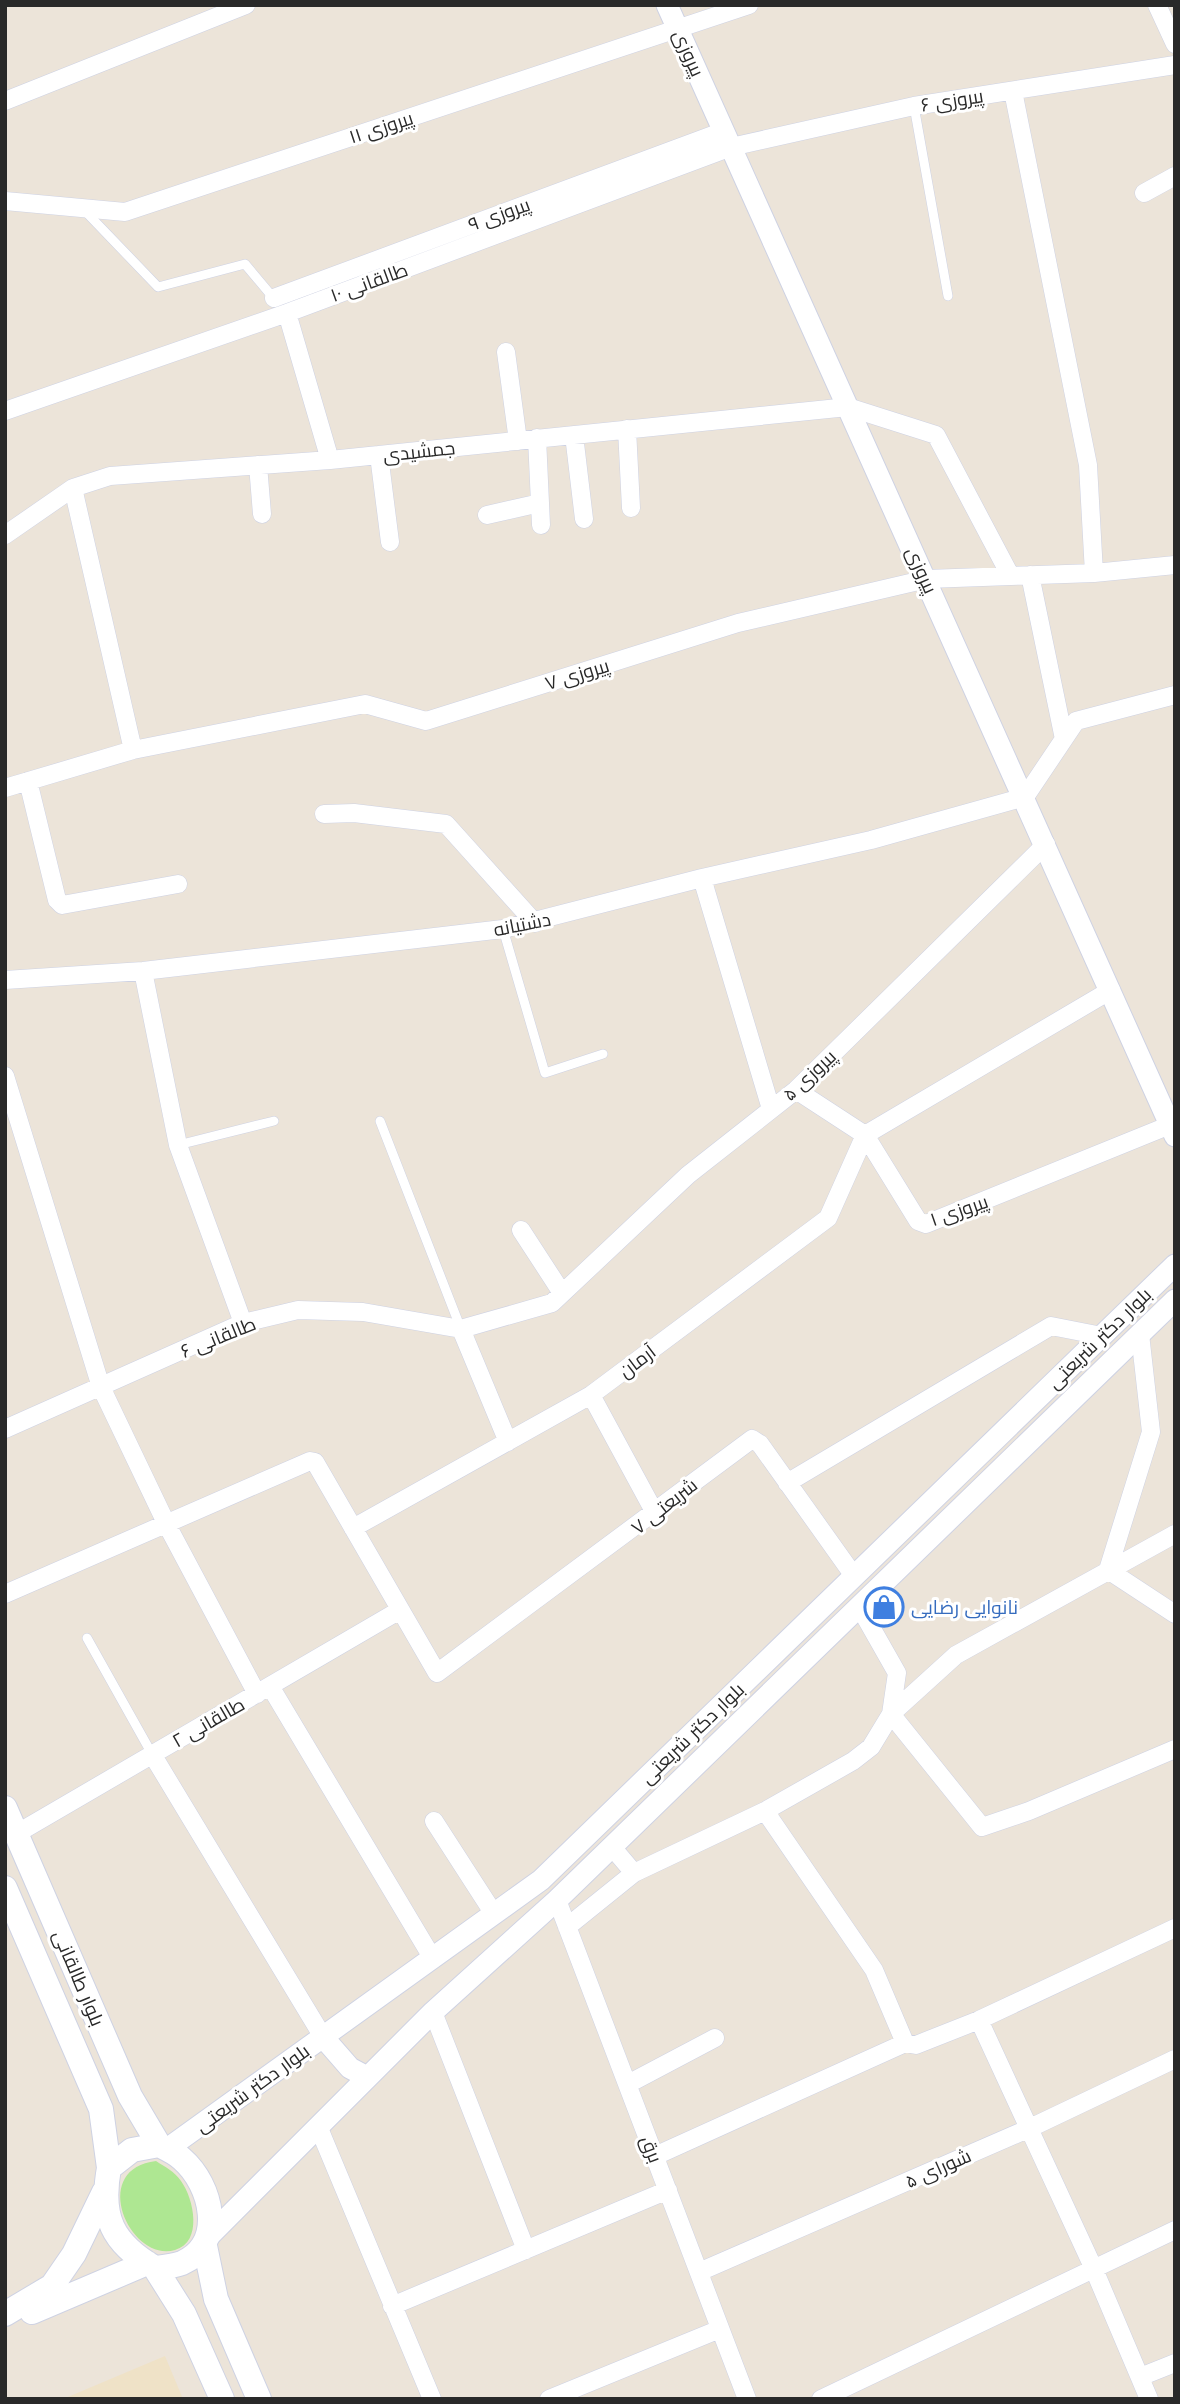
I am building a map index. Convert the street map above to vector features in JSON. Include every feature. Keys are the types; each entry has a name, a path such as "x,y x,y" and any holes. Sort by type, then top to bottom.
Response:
{"main road":[{"name":"بلوار طالقانی","path":"5,1808 130,2096 163,2147"},
{"name":"بلوار طالقانی","path":"7,1897 100,2109 109,2168"},
{"path":"5,2314 52,2286 74,2254 104,2192 109,2168 132,2151 163,2147 181,2157 202,2186 208,2202 207,2240 216,2299 260,2399"},
{"path":"104,2192 106,2211 120,2242 133,2256 151,2266 184,2314 222,2399"},
{"path":"5,2324 151,2266 182,2263 207,2240"}],"street":[{"path":"5,101 246,5"},
{"name":"پیروزی","path":"667,5 1025,797 1172,1131"},
{"name":"پیروزی ۱۱","path":"5,201 125,212 749,5"},
{"path":"1157,5 1175,44"},
{"name":"پیروزی ۶","path":"727,139 1175,65"},
{"path":"1013,91 1088,465 1094,573"},
{"name":"پیروزی ۹","path":"274,298 727,139"},
{"name":"طالقانی ۱۰","path":"5,411 287,313 727,139"},
{"path":"1144,193 1175,176"},
{"path":"287,313 330,460"},
{"path":"506,352 518,440"},
{"path":"848,407 936,435 1010,575"},
{"name":"جمشیدی","path":"5,535 73,488 110,476 330,460 848,407"},
{"path":"627,429 632,508"},
{"path":"574,435 584,519"},
{"path":"537,438 541,525"},
{"path":"379,455 390,542"},
{"path":"258,465 262,514"},
{"path":"73,488 133,750"},
{"path":"487,515 540,503"},
{"name":"پیروزی ۷","path":"5,788 133,750 365,704 426,721 738,624 927,579 1094,573 1175,565"},
{"path":"1030,575 1064,739"},
{"path":"1025,797 1076,721 1175,695"},
{"path":"28,781 57,900 62,905 178,884"},
{"name":"دشتیانه","path":"5,980 143,971 503,929 535,923 702,878 871,840 1025,797"},
{"path":"324,814 354,813 446,824 535,923"},
{"name":"پیروزی ۵","path":"562,1293 688,1175 796,1090 1046,844"},
{"path":"702,878 771,1109"},
{"path":"143,971 178,1145 243,1324"},
{"path":"865,1135 1111,990"},
{"path":"5,1076 101,1387 167,1525 263,1690 433,1959"},
{"name":"پیروزی ۱","path":"796,1090 865,1135 918,1221 926,1224 1172,1131"},
{"name":"آرمان","path":"354,1528 591,1395 828,1218 865,1135"},
{"path":"521,1230 562,1293"},
{"name":"بلوار دکتر شریعتی","path":"163,2147 323,2037 541,1880 1175,1265"},
{"name":"طالقانی ۶","path":"5,1429 243,1324 298,1310 363,1312 461,1329 552,1303 562,1293"},
{"name":"بلوار دکتر شریعتی","path":"207,2240 433,2012 557,1900 1175,1300"},
{"path":"787,1483 1051,1326 1102,1336"},
{"path":"461,1329 508,1442"},
{"path":"1108,1570 1151,1432 1140,1334"},
{"path":"1044,1392 1061,1410"},
{"path":"591,1395 655,1513"},
{"name":"شریعتی ۷","path":"400,1610 437,1673 752,1439 760,1444 854,1576"},
{"path":"5,1594 310,1461 315,1462 400,1610"},
{"path":"567,1927 634,1872 765,1811 853,1761 871,1747 891,1714 956,1655 1175,1534"},
{"path":"1108,1570 1175,1614"},
{"path":"859,1606 897,1673 891,1714 982,1827 1029,1811 1175,1749"},
{"name":"طالقانی ۲","path":"16,1833 400,1610"},
{"path":"152,1754 323,2037 350,2068 367,2077"},
{"path":"765,1811 874,1970 905,2043"},
{"path":"434,1821 494,1914"},
{"path":"612,1847 634,1872"},
{"name":"برق","path":"557,1900 747,2399"},
{"path":"655,2156 905,2043 916,2045 979,2020 1175,1928"},
{"path":"433,2012 526,2250"},
{"path":"979,2020 1093,2266 1149,2399"},
{"path":"628,2084 715,2038"},
{"name":"شورای ۵","path":"699,2272 1030,2128 1175,2059"},
{"path":"318,2126 432,2399"},
{"path":"392,2306 668,2190"},
{"path":"821,2399 1093,2266 1175,2230"},
{"path":"549,2399 720,2329"},
{"path":"1140,2377 1175,2363"}],"lane":[{"path":"914,106 948,296"},
{"path":"82,208 158,287 245,264 287,313"},
{"path":"503,929 545,1073 603,1054"},
{"path":"178,1145 274,1121"},
{"path":"380,1121 461,1329"},
{"path":"87,1638 152,1754"}],"shaded area":[{"path":"165,2356 183,2399 63,2399"}],"green space":[{"path":"156,2161 181,2181 192,2209 193,2229 190,2238 175,2250 158,2250 143,2243 131,2230 123,2213 120,2196 124,2180 135,2168"}],"place":[{"name":"نانوایی رضایی","path":"884,1607"}]}
